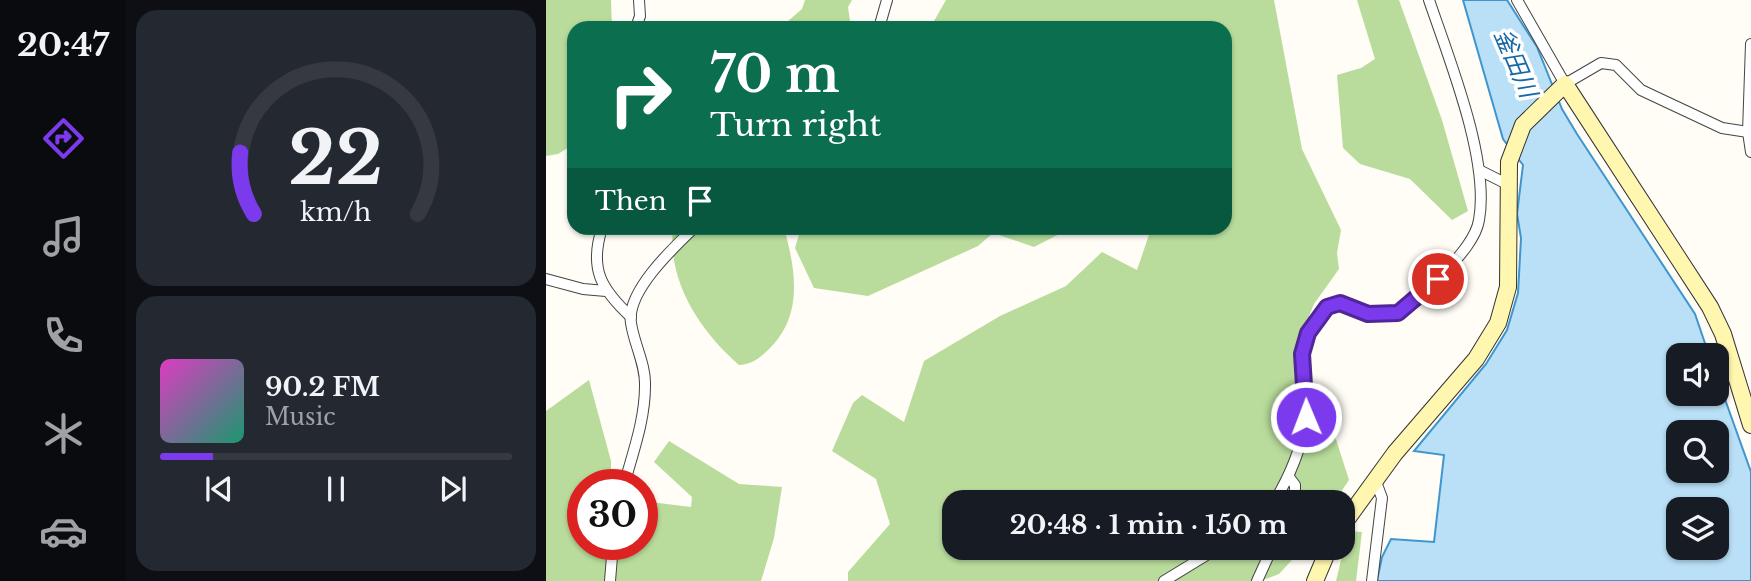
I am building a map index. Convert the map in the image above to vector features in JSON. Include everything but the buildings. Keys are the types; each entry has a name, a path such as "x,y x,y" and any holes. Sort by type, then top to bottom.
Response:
{"street":[{"path":"638,21 639,0"},
{"path":"881,21 887,0"},
{"path":"1281,490 1300,450 1306,417 1302,354 1308,333 1327,307 1340,303 1368,314 1398,313 1427,291 1464,249 1479,223 1479,170 1429,0"},
{"path":"1517,0 1560,88 1710,307 1723,334 1751,425"},
{"path":"1751,44 1748,132 1751,152"},
{"path":"1355,507 1375,479 1476,359 1498,323 1508,287 1509,162 1523,125 1560,88 1601,63 1616,65 1641,90 1722,128 1748,132"},
{"path":"1479,170 1507,184"},
{"path":"600,235 595,260 606,292 631,317 646,383 643,417 628,469"},
{"path":"631,317 643,285 660,260 687,235"},
{"path":"546,279 606,292"},
{"path":"1289,477 1295,490"},
{"path":"1372,581 1382,498 1375,479"},
{"path":"610,581 612,560"},
{"path":"1164,581 1198,560"},
{"path":"1257,581 1267,560"},
{"path":"1315,581 1324,560"}],"green space":[{"path":"546,0 611,0 612,21 567,21 567,148 558,154 546,156"},
{"path":"805,0 852,0 848,7 850,21 788,21 802,9"},
{"path":"946,0 1274,0 1302,149 1341,230 1337,253 1339,269 1314,304 1309,316 1311,395 1333,430 1349,480 1342,490 942,490 942,560 1292,560 1279,574 1261,581 848,581 848,572 890,524 876,479 832,451 853,403 862,395 904,422 924,361 1000,316 1066,286 1102,252 1137,270 1149,235 1232,235 1232,21 934,21"},
{"path":"1357,0 1399,0 1442,120 1468,211 1452,220 1410,179 1360,164 1343,148 1337,75 1361,68 1375,59"},
{"path":"673,235 786,235 794,277 792,308 779,338 758,359 739,365 711,337 689,304 681,286"},
{"path":"799,235 991,235 978,246 868,296 814,288 795,248"},
{"path":"999,235 1057,235 1034,247"},
{"path":"589,380 611,461 611,469 567,469 567,560 658,560 658,503 691,507 692,497 654,462 669,441 739,484 782,487 774,538 761,581 546,581 546,411"},
{"path":"1355,532 1362,532 1356,581 1336,581 1341,560 1355,560"}],"water":[{"name":"釜田川","path":"1463,0 1507,0 1537,47 1562,109 1695,314 1705,343 1666,343 1666,406 1727,406 1751,472 1751,581 1377,581 1382,557 1391,539 1434,542 1444,455 1414,451 1486,364 1507,330 1518,293 1521,238 1517,214 1523,165 1503,139"}],"route":[{"path":"1306,417 1302,354 1308,333 1327,307 1340,303 1368,314 1398,313 1438,279"}]}
